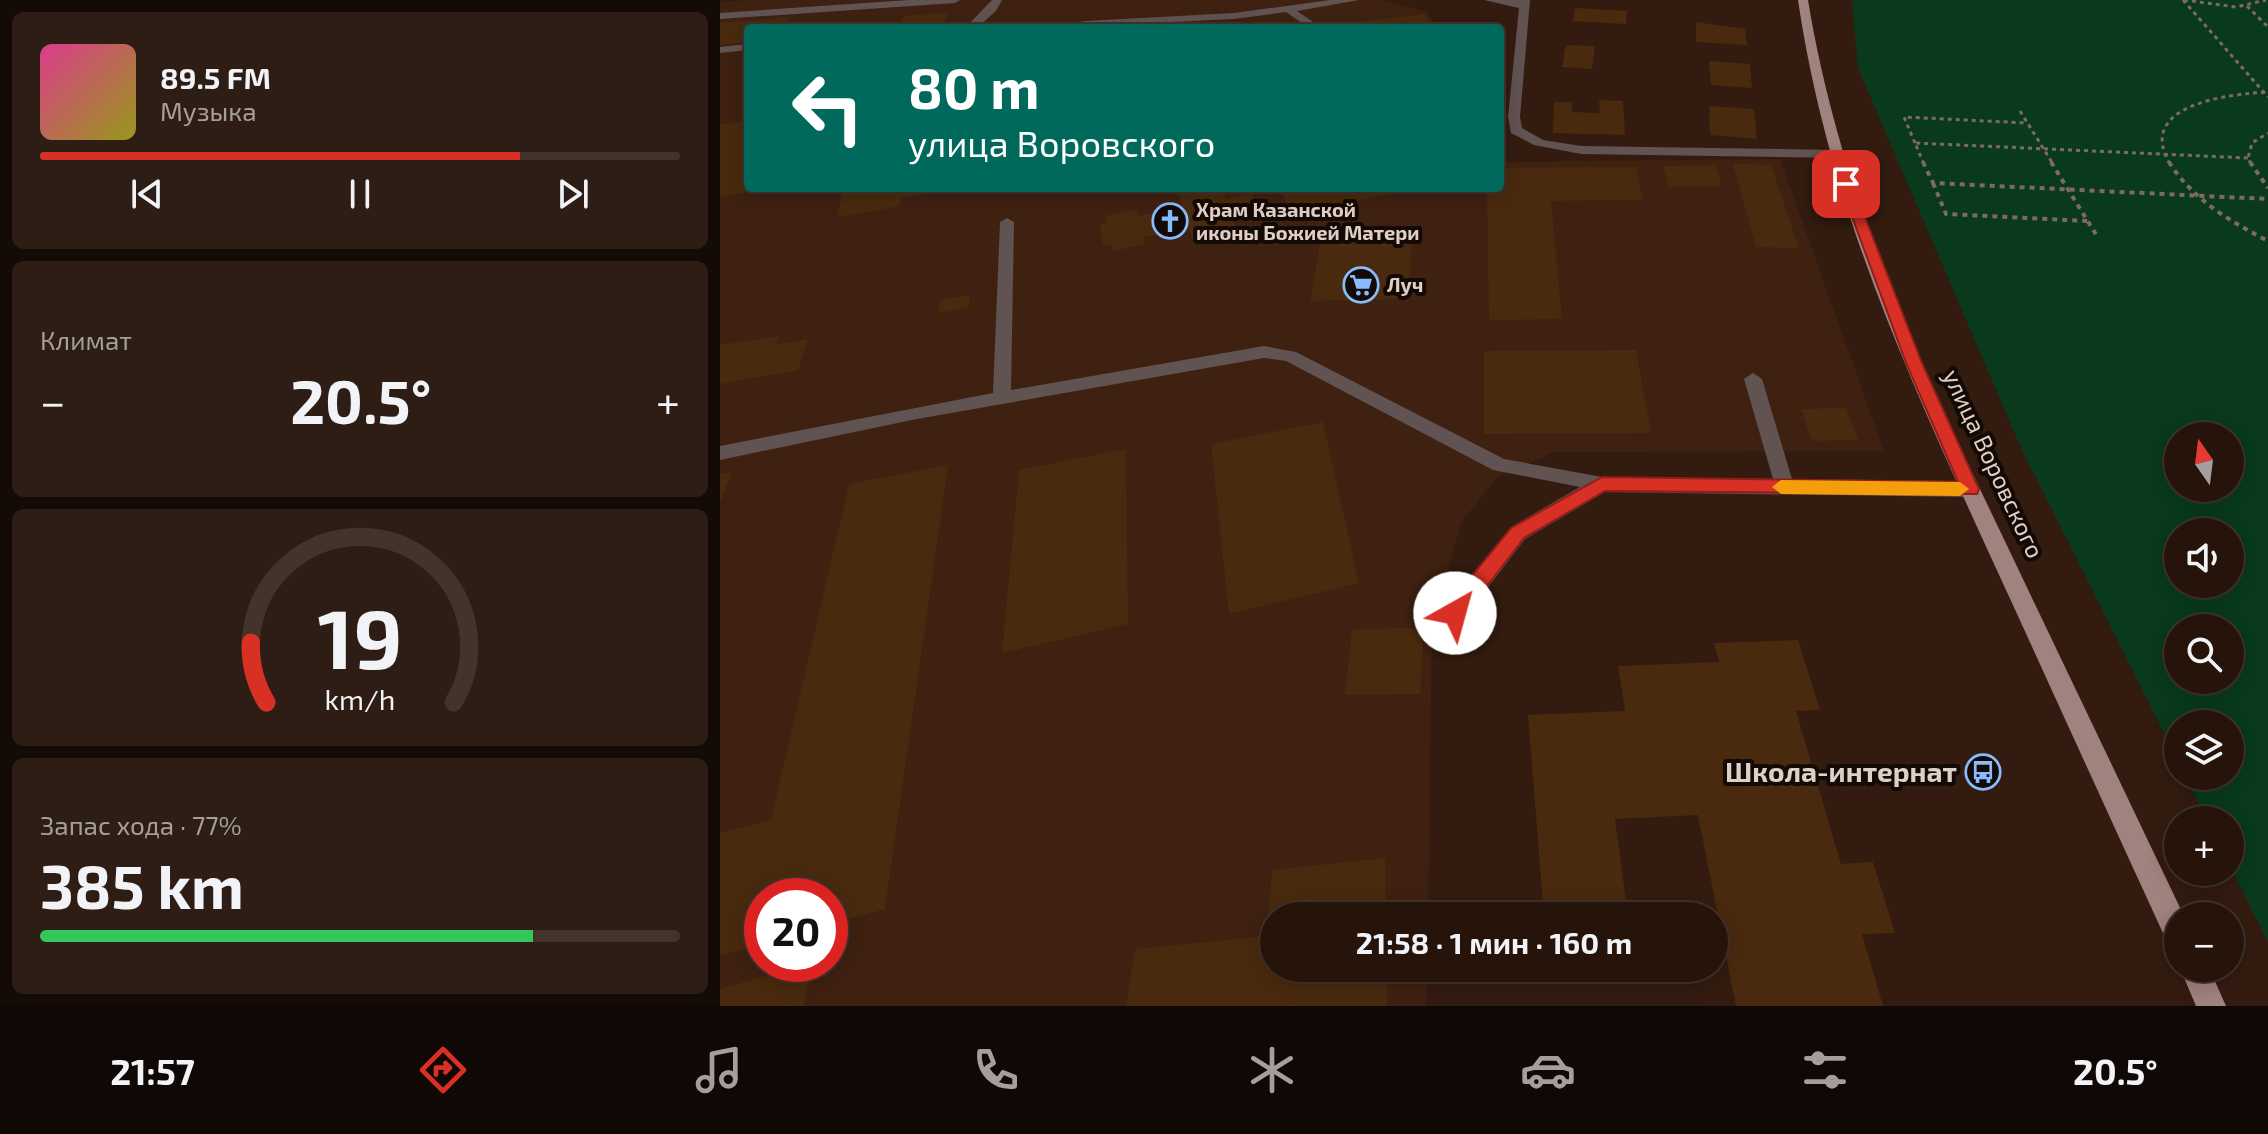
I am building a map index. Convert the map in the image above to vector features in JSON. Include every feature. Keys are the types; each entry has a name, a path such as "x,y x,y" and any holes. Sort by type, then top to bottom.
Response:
{"main road":[{"name":"улица Воровского","path":"1803,0 1807,38 1836,154 1877,273 1970,489 2164,904"},
{"path":"2200,982 2211,1006"}],"street":[{"path":"720,16 955,0"},
{"path":"975,24 992,9 997,0"},
{"path":"1110,24 1290,11 1354,0"},
{"path":"1489,0 1524,2 1514,117 1516,130 1526,138 1546,145 1581,150 1836,154"},
{"path":"1290,11 1311,24"},
{"path":"720,50 744,47"},
{"path":"1002,397 1007,222"},
{"path":"720,453 1002,397 1264,352 1290,356 1500,465 1602,484 1970,489"},
{"path":"1753,379 1785,487"},
{"path":"1455,613 1518,533 1602,484"}],"path":[{"path":"2266,0 2247,6 2210,5 2183,0 2266,94"},
{"path":"2247,6 2268,27"},
{"path":"2266,94 2216,97 2182,109 2164,128 2164,154 2175,174 2196,195 2226,218 2268,241"},
{"path":"2020,111 2097,236"},
{"path":"2027,123 1904,117 1946,214 2088,221"},
{"path":"2268,133 2252,143 2248,158 2268,188"},
{"path":"1915,143 2248,158"},
{"path":"1933,183 2268,199"}],"shaded area":[{"path":"1381,0 1428,12 1434,24 744,24 744,192 1504,192 1504,160 1780,159 1884,451 1555,452 1496,478 1461,523 1432,629 1428,902 1260,902 1260,982 1427,982 1426,1006 720,1006 720,2"}],"green space":[{"path":"1852,0 2268,0 2268,942 2240,886 2244,886 2244,806 2200,806 2192,790 2244,790 2244,710 2164,710 2164,733 2021,448 1858,68"}],"building":[{"path":"1575,8 1627,11 1626,24 1573,21"},
{"path":"948,12 943,24 900,24 904,16"},
{"path":"1425,14 1430,24 1357,24"},
{"path":"789,17 784,24 744,24 744,42 720,45 720,23"},
{"path":"1696,22 1745,29 1747,45 1696,42"},
{"path":"1566,45 1595,46 1592,69 1562,67"},
{"path":"1709,61 1750,64 1752,88 1711,85"},
{"path":"1599,100 1623,101 1625,135 1553,133 1554,102 1572,102 1572,112 1600,113"},
{"path":"1709,106 1754,109 1757,139 1710,135"},
{"path":"744,122 745,193 720,196 720,125"},
{"path":"1733,164 1771,165 1799,248 1756,247"},
{"path":"1715,165 1722,186 1669,187 1663,166"},
{"path":"1636,167 1643,200 1551,201 1562,319 1489,320 1487,192 1504,192 1504,168"},
{"path":"843,192 937,192 901,198 900,206 837,217"},
{"name":"Храм Казанской иконы Божией Матери","path":"1223,192 1226,199 1252,193 1260,213 1233,219 1239,234 1194,244 1189,228 1144,237 1145,244 1113,251 1111,244 1103,246 1100,224 1107,223 1106,216 1137,209 1138,216 1183,207 1178,193"},
{"path":"1282,192 1399,192 1292,215"},
{"path":"1412,243 1408,299 1310,301 1320,244"},
{"path":"970,295 968,308 938,313 941,300"},
{"path":"779,336 776,345 808,339 798,370 720,384 720,345"},
{"path":"1636,350 1651,433 1484,434 1484,351"},
{"path":"1846,408 1858,440 1812,441 1801,409"},
{"path":"1323,422 1359,583 1229,614 1211,444"},
{"path":"1126,449 1128,624 1002,653 1019,470"},
{"path":"948,465 885,909 848,919 848,878 744,878 744,949 720,956 720,833 771,820 849,484"},
{"path":"732,472 720,502 720,474"},
{"path":"1424,628 1420,694 1345,695 1352,629"},
{"path":"1798,640 1820,710 1796,711 1841,864 1873,862 1895,933 1862,934 1883,1006 1736,1006 1728,966 1728,902 1715,902 1698,815 1615,819 1626,902 1543,902 1528,715 1625,711 1618,666 1719,662 1714,643"},
{"path":"1385,858 1386,902 1270,902 1272,870"},
{"path":"1260,937 1260,982 1387,982 1387,1006 1126,1006 1135,949"},
{"path":"744,982 809,982 804,1006 720,1006 720,989"}],"slow traffic":[{"path":"1781,487 1960,489"}],"place":[{"name":"Храм Казанской иконы Божией Матери","path":"1170,221"},
{"name":"Луч","path":"1361,285"},
{"name":"Школа-интернат","path":"1983,772"}],"route":[{"path":"1455,613 1518,533 1602,484 1970,489 1877,273 1846,184"}]}
